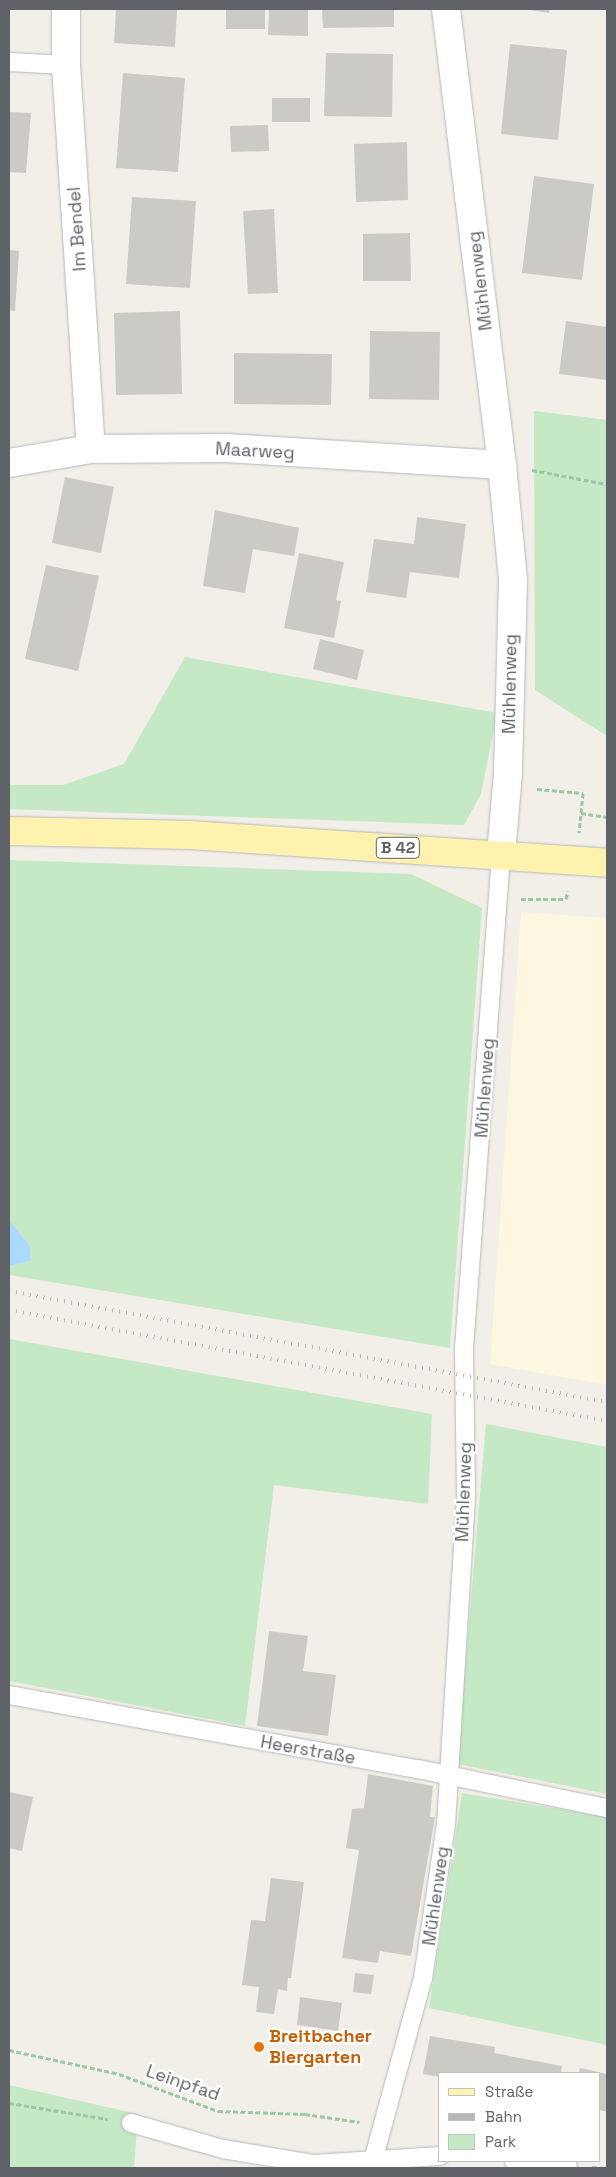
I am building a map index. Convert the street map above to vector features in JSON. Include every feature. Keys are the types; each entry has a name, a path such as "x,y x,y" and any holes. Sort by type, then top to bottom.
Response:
{"main road":[{"name":"B 42","path":"9,831 190,835 607,863"}],"street":[{"name":"Im Bendel","path":"66,9 66,65 91,449"},
{"name":"Mühlenweg","path":"446,9 502,465 513,580 506,786 501,855"},
{"name":"Maarweg","path":"9,463 91,449 226,448 502,465"}],"lane":[{"path":"9,62 66,65"},
{"name":"Mühlenweg","path":"371,2165 423,1978 437,1903 448,1776 466,1495 464,1348 501,855"},
{"name":"Heerstraße","path":"9,1695 448,1776 607,1808"},
{"path":"131,2123 232,2151 314,2164 371,2165 403,2156 438,2156"},
{"path":"525,2162 568,2166"}],"path":[{"path":"502,465 607,484"},
{"path":"497,899 566,899 576,860 583,793 506,786"},
{"path":"581,814 607,817"},
{"name":"Leinpfad","path":"9,2050 119,2074 218,2111 305,2114 381,2126"},
{"path":"9,2103 131,2123"}],"shaded area":[{"path":"521,912 607,918 607,1385 490,1364"}],"green space":[{"path":"534,411 607,420 607,736 535,690"},
{"path":"185,657 497,713 481,794 464,825 9,809 9,785 63,785 124,764"},
{"path":"9,860 411,874 482,908 450,1348 9,1275 9,1266 30,1261 30,1246 9,1220"},
{"path":"9,1339 432,1414 428,1504 274,1485 245,1726 9,1681"},
{"path":"486,1424 607,1447 607,1794 457,1764"},
{"path":"462,1793 607,1817 607,2045 429,2008"},
{"path":"9,2085 138,2114 134,2168 9,2168"}],"water":[{"path":"9,1220 30,1246 30,1261 9,1266"}],"building":[{"path":"116,9 177,9 175,47 114,43"},
{"path":"226,9 265,9 265,29 226,29"},
{"path":"322,9 394,9 394,27 323,28"},
{"path":"524,9 550,9 549,13"},
{"path":"269,10 308,10 308,36 268,35"},
{"path":"510,44 567,50 558,140 501,134"},
{"path":"326,53 393,54 392,117 324,116"},
{"path":"123,73 185,78 178,172 116,168"},
{"path":"272,98 310,98 310,122 272,122"},
{"path":"9,112 31,113 26,173 9,172"},
{"path":"268,125 269,151 231,152 230,126"},
{"path":"407,142 408,200 356,202 354,144"},
{"path":"534,176 594,184 582,280 522,273"},
{"path":"132,197 196,201 190,288 126,284"},
{"path":"274,209 278,293 248,294 243,211"},
{"path":"410,233 411,281 363,281 363,234"},
{"path":"9,250 19,251 15,311 9,310"},
{"path":"180,311 182,394 116,395 114,313"},
{"path":"566,321 607,327 607,380 559,374"},
{"path":"370,331 440,332 439,400 369,399"},
{"path":"234,353 332,354 331,405 234,404"},
{"path":"65,477 114,487 101,553 52,543"},
{"path":"215,510 299,528 294,556 253,549 245,593 203,586"},
{"path":"417,517 466,524 459,578 410,572 406,598 366,592 374,539 414,544"},
{"path":"299,553 344,562 336,600 341,601 334,638 284,628"},
{"path":"46,565 99,576 78,671 25,659"},
{"path":"320,639 364,650 357,680 313,669"},
{"path":"269,1631 308,1636 303,1671 336,1675 328,1736 257,1726"},
{"path":"368,1774 433,1786 430,1817 435,1817 411,1956 380,1951 378,1963 342,1958 359,1850 346,1848 352,1809 364,1808"},
{"path":"9,1792 33,1797 22,1851 9,1848"},
{"path":"271,1878 304,1882 291,1978 288,1978 287,1991 278,1989 274,2014 256,2012 259,1987 242,1985 251,1920 265,1921"},
{"path":"355,1973 374,1975 371,1994 353,1992"},
{"path":"300,1997 342,2003 338,2031 297,2025"},
{"path":"430,2036 495,2047 494,2053 562,2066 561,2072 438,2072 438,2077 423,2074"},
{"path":"580,2068 598,2072 579,2072"},
{"path":"601,2073 607,2074 607,2112 601,2110"}],"railway":[{"path":"9,1291 607,1402"},
{"path":"9,1310 607,1421"}],"place":[{"name":"Breitbacher Biergarten","path":"259,2047"}]}
